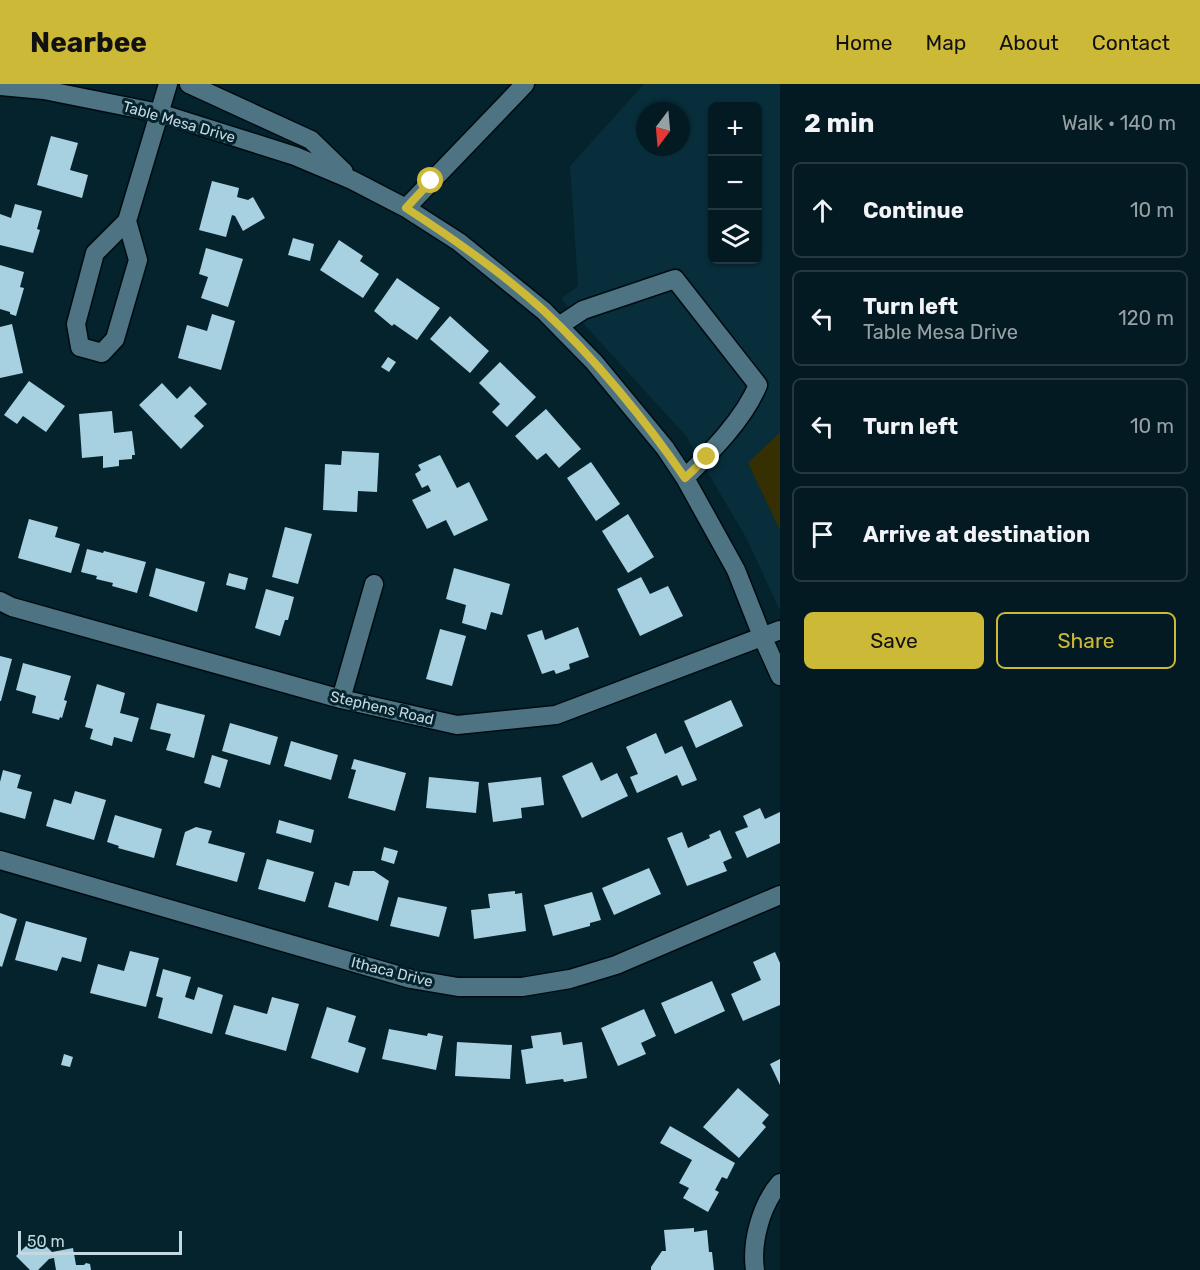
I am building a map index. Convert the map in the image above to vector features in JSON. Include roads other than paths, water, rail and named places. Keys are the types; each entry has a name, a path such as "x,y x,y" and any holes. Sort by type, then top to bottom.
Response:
{"street":[{"path":"127,221 138,260 115,339 102,352 80,347 76,324 95,253 127,221 168,84"},
{"name":"Table Mesa Drive","path":"189,84 311,140 352,180"},
{"path":"406,208 525,84"},
{"name":"Table Mesa Drive","path":"0,87 45,90 159,113 295,156 352,180 406,208 459,242 500,273 559,326 594,362 665,448 685,478 736,570 780,676"},
{"path":"559,326 588,308 675,279 758,385 752,398 709,455 685,478"},
{"path":"341,699 374,584"},
{"name":"Stephens Road","path":"0,601 23,610 341,699 457,725 556,716 780,630"},
{"name":"Ithaca Drive","path":"0,860 411,979 458,987 522,987 570,979 616,965 780,895"},
{"path":"755,1270 753,1256 759,1223 780,1183"}]}
